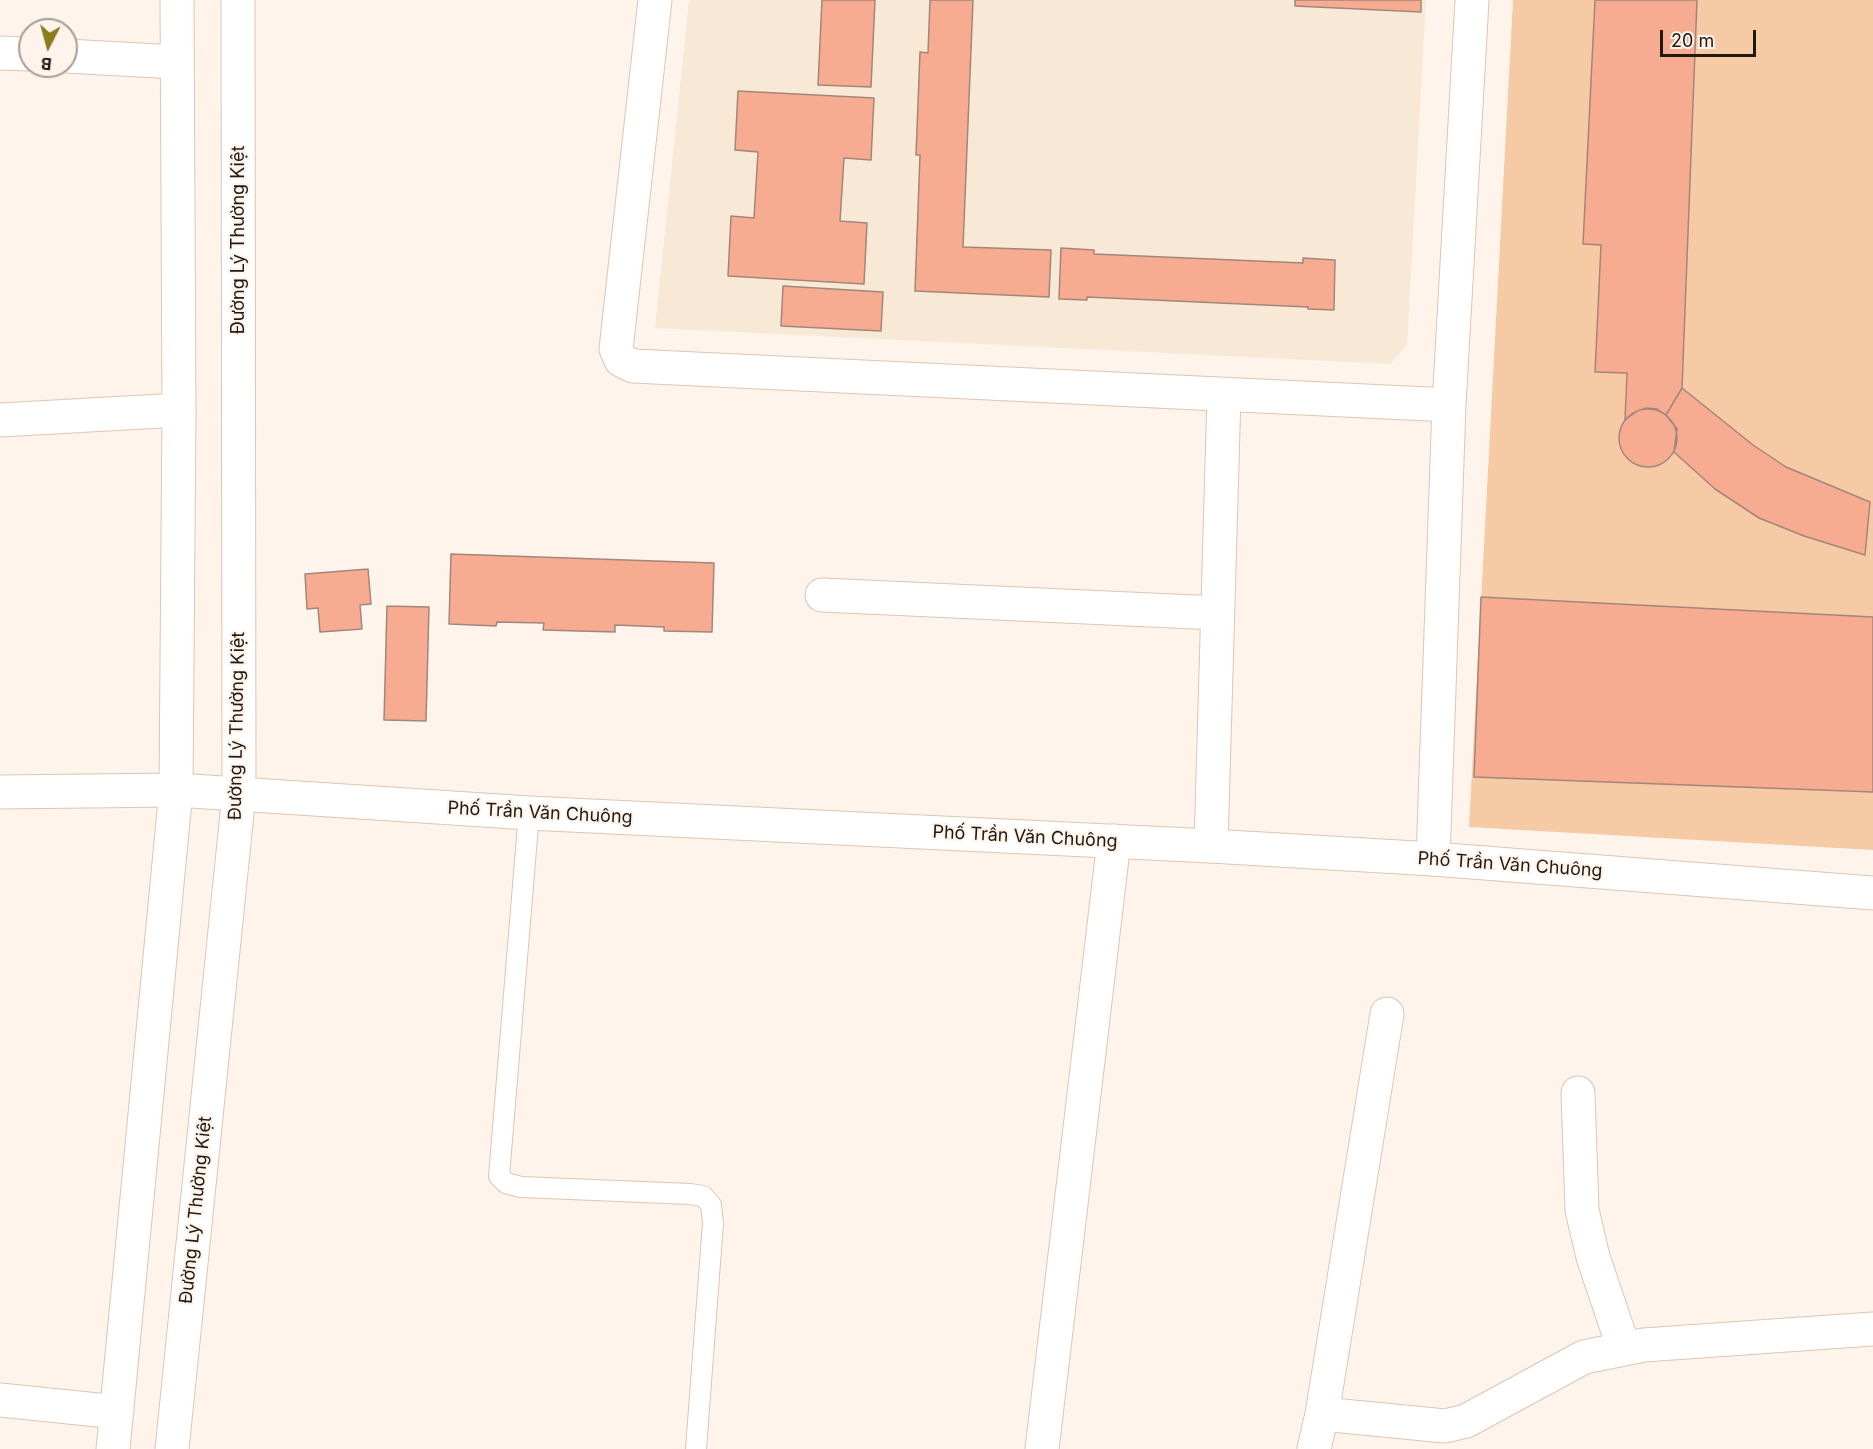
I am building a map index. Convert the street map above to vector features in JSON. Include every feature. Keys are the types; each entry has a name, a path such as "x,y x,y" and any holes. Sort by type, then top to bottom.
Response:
{"street":[{"path":"113,1449 176,790 179,410 177,0"},
{"name":"Đường Lý Thường Kiệt","path":"172,1449 239,794 238,0"},
{"path":"656,0 616,349 621,360 633,366 1449,405"},
{"path":"1432,859 1449,405 1472,0"},
{"path":"0,53 18,54"},
{"path":"78,57 177,63"},
{"path":"1211,846 1224,395"},
{"path":"0,420 179,410"},
{"path":"822,595 1217,614"},
{"name":"Phố Trần Văn Chuông","path":"0,792 176,790 529,813 1432,859 1873,893"},
{"path":"1042,1449 1114,842"},
{"path":"1314,1449 1322,1414 1387,1014"},
{"path":"1578,1093 1582,1210 1593,1257 1624,1349"},
{"path":"1322,1414 1445,1426 1466,1421 1584,1357 1644,1345 1873,1329"},
{"path":"0,1400 117,1412"}],"lane":[{"path":"529,813 499,1176 506,1183 521,1187 690,1194 703,1196 711,1205 713,1223 696,1449"}],"shaded area":[{"path":"689,0 1426,0 1407,345 1390,364 655,328"},
{"path":"1513,0 1873,0 1873,850 1469,827"}],"building":[{"path":"822,0 875,0 871,87 818,85"},
{"path":"930,0 973,0 963,247 1051,250 1049,297 915,291 920,155 916,155 920,52 928,53"},
{"path":"1295,0 1421,0 1421,12 1295,6"},
{"path":"1595,0 1697,0 1682,388 1666,415 1657,409 1647,408 1637,411 1625,420 1627,373 1595,372 1601,245 1583,244"},
{"path":"738,91 874,98 871,160 844,158 840,221 867,223 864,284 728,276 731,216 754,218 758,152 735,150"},
{"path":"1061,248 1094,250 1094,254 1303,263 1303,258 1335,260 1334,310 1087,297 1087,300 1059,299"},
{"path":"783,286 883,292 881,331 781,326"},
{"path":"1682,388 1753,445 1786,467 1870,502 1865,555 1804,536 1759,518 1715,489 1674,452 1677,429 1666,415"},
{"path":"1642,409 1654,409 1664,413 1673,422 1677,444 1669,459 1654,467 1642,467 1632,463 1623,454 1619,444 1619,432 1623,422 1632,413"},
{"path":"451,554 714,563 712,632 664,631 664,627 615,625 615,632 543,630 544,623 497,622 496,626 449,624"},
{"path":"368,569 371,604 360,605 362,629 320,632 318,608 307,609 305,574"},
{"path":"1481,597 1873,617 1873,792 1474,777"},
{"path":"387,606 429,607 426,721 384,720"}]}
